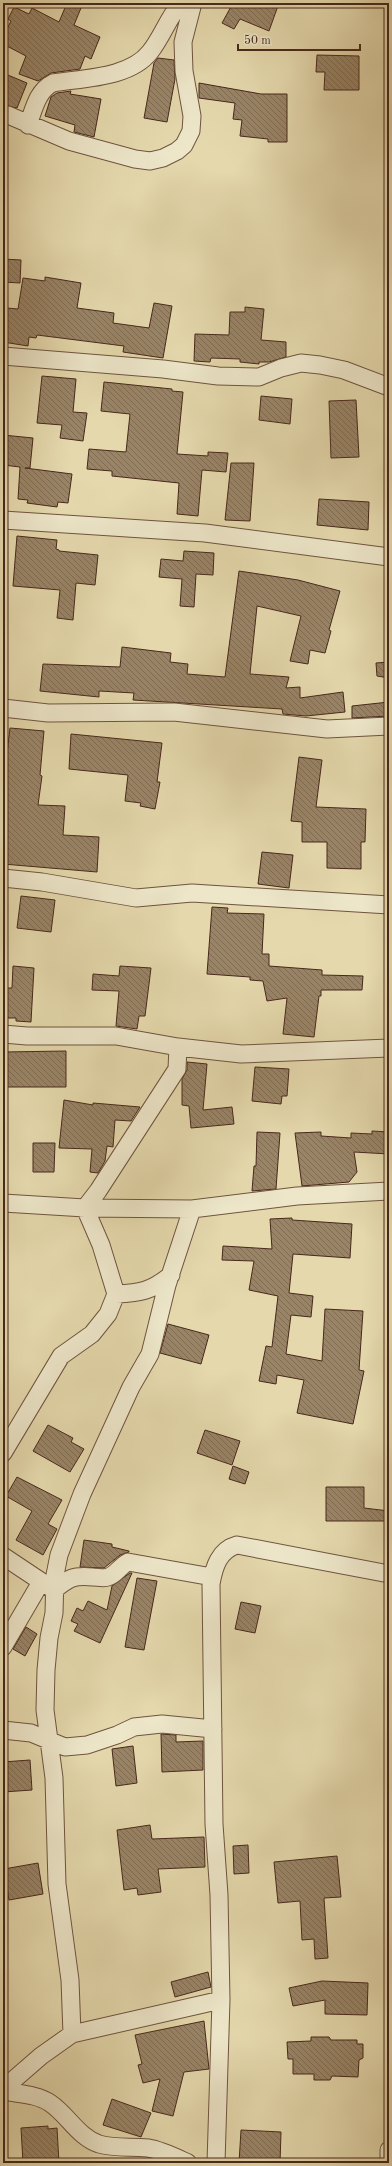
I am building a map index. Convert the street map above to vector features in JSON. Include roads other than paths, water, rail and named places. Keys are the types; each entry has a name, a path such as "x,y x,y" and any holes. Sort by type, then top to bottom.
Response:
{"street":[{"path":"28,125 41,91 46,86 53,83 124,72 141,62 150,52 169,19 181,3"},
{"path":"3,115 8,114 28,125 68,142 135,159 150,161 163,158 177,151 184,145 191,131 192,116 184,71 183,42 193,3"},
{"path":"3,356 163,369 218,376 259,378 281,368 301,363 344,370 389,387"},
{"path":"3,520 204,534 389,557"},
{"path":"3,708 48,713 174,712 327,729 389,726"},
{"path":"3,878 42,882 136,898 192,893 389,905"},
{"path":"3,1034 27,1036 116,1036 178,1047 242,1054 389,1048"},
{"path":"84,1208 98,1191 177,1069 178,1047"},
{"path":"3,1203 84,1208 192,1209 297,1196 389,1191"},
{"path":"3,1453 61,1356 92,1334 108,1314 116,1294 101,1245 84,1208"},
{"path":"3,1647 47,1586 82,1494 131,1387 150,1354 171,1275 192,1209"},
{"path":"116,1294 138,1293 155,1288 171,1275"},
{"path":"216,2163 221,2000 219,1895 214,1824 213,1572 222,1553 228,1547 237,1545 389,1574"},
{"path":"3,1556 47,1586 54,1613 49,1638 45,1704 54,1778 56,1884 70,1980 72,2034"},
{"path":"47,1586 79,1575 106,1578 112,1575 120,1566 128,1562 212,1577"},
{"path":"3,1730 31,1733 65,1747 87,1745 117,1735 134,1727 162,1724 213,1729"},
{"path":"3,2090 41,2056 72,2034 221,2000"},
{"path":"3,2090 34,2096 50,2103 80,2132 98,2144 121,2148 148,2148 174,2156 188,2163"},
{"path":"389,2150 389,2163"}]}
